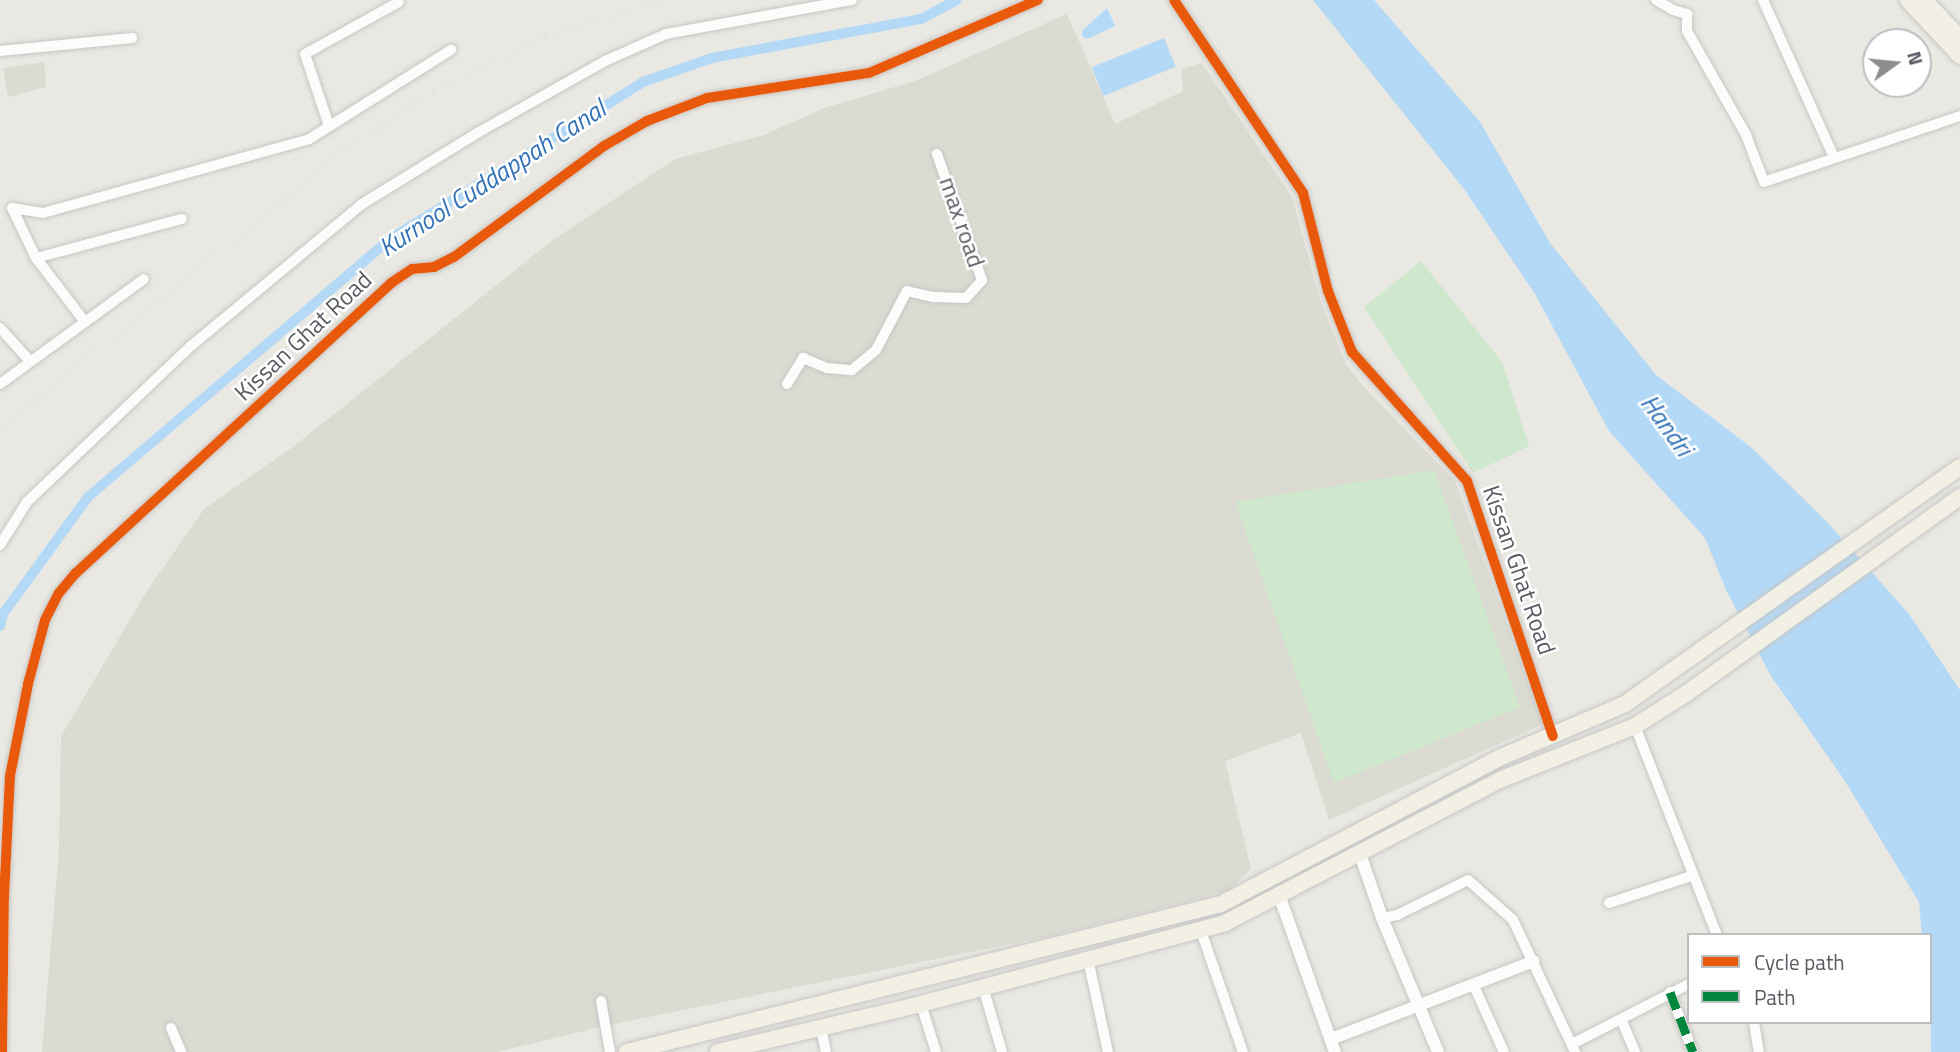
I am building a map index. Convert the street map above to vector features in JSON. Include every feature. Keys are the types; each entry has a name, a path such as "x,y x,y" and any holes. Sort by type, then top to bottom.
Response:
{"main road":[{"path":"1908,0 1960,55"},
{"path":"1924,0 1960,38"},
{"path":"627,1052 1205,909 1271,880 1499,758 1625,704 1960,467"},
{"path":"718,1052 921,1004 1201,931 1279,895 1502,779 1635,726 1687,693 1959,498"},
{"path":"1577,726 1585,747"},
{"path":"1271,880 1279,895"}],"street":[{"path":"0,545 27,502 191,346 362,204 491,125 605,61 666,34 852,0"},
{"name":"Kissan Ghat Road","path":"2,1052 4,898 10,776 28,684 45,620 59,593 76,573 391,283 412,269 434,267 454,257 604,146 647,121 707,99 869,73 1038,0"},
{"name":"Kissan Ghat Road","path":"1174,0 1303,193 1328,292 1352,352 1467,481 1553,736"},
{"path":"1656,0 1672,10 1687,13 1687,31 1746,135 1764,182 1834,156 1960,116"},
{"path":"1763,0 1834,156"},
{"path":"329,126 305,54 399,2"},
{"path":"0,51 132,38"},
{"path":"85,322 36,258 12,208 43,213 309,139 451,50"},
{"name":"max road","path":"787,384 803,358 827,368 852,370 876,350 907,291 934,298 966,298 982,280 937,153"},
{"path":"36,258 182,219"},
{"path":"0,384 144,279"},
{"path":"0,328 30,361"},
{"path":"1635,726 1716,933"},
{"path":"1360,854 1382,918 1438,1052"},
{"path":"1609,903 1694,875"},
{"path":"1382,918 1397,915 1468,880 1513,920 1573,1048 1621,1019 1687,985"},
{"path":"1279,895 1335,1052"},
{"path":"1201,931 1243,1052"},
{"path":"1088,959 1108,1052"},
{"path":"1331,1039 1534,961"},
{"path":"1474,986 1504,1052"},
{"path":"984,987 1002,1052"},
{"path":"1670,992 1693,1052"},
{"path":"601,1000 610,1052"},
{"path":"921,1004 936,1052"},
{"path":"1621,1019 1635,1052"},
{"path":"1754,1024 1759,1052"},
{"path":"821,1027 826,1052"},
{"path":"172,1028 181,1052"}],"shaded area":[{"path":"1067,14 1115,124 1183,91 1181,69 1202,63 1292,197 1320,300 1346,364 1363,386 1455,481 1543,724 1329,820 1301,733 1225,761 1251,869 1228,891 1045,937 604,1026 498,1052 42,1052 59,849 61,736 147,591 204,509 294,446 553,240 675,159 764,135 824,108 915,81"},
{"path":"44,62 46,87 8,97 3,68"}],"green space":[{"path":"1421,261 1502,362 1529,446 1473,473 1364,307"},
{"path":"1434,470 1520,707 1334,783 1235,502"}],"water":[{"name":"Handri","path":"1313,0 1374,0 1480,122 1550,243 1656,375 1752,448 1827,522 1909,614 1960,690 1960,1052 1931,1052 1932,933 1922,933 1919,902 1843,778 1771,676 1726,590 1705,538 1609,431 1535,294 1464,189"},
{"path":"1107,8 1115,26 1087,39 1082,36 1082,31"},
{"path":"1164,38 1176,67 1103,96 1092,67"}],"waterway":[{"name":"Kurnool Cuddappah Canal","path":"0,626 3,614 88,497 390,239 643,82 712,58 921,19 956,0"}],"railway":[{"path":"0,428 349,147 434,91 546,37 664,0"}],"marked path":[{"path":"1670,992 1693,1052"}],"cycle path":[{"path":"2,1052 4,898 10,776 28,684 45,620 59,593 76,573 391,283 412,269 434,267 454,257 604,146 647,121 707,98 869,73 1038,0"},
{"path":"1174,0 1303,193 1328,291 1352,352 1467,481 1553,736"}]}
